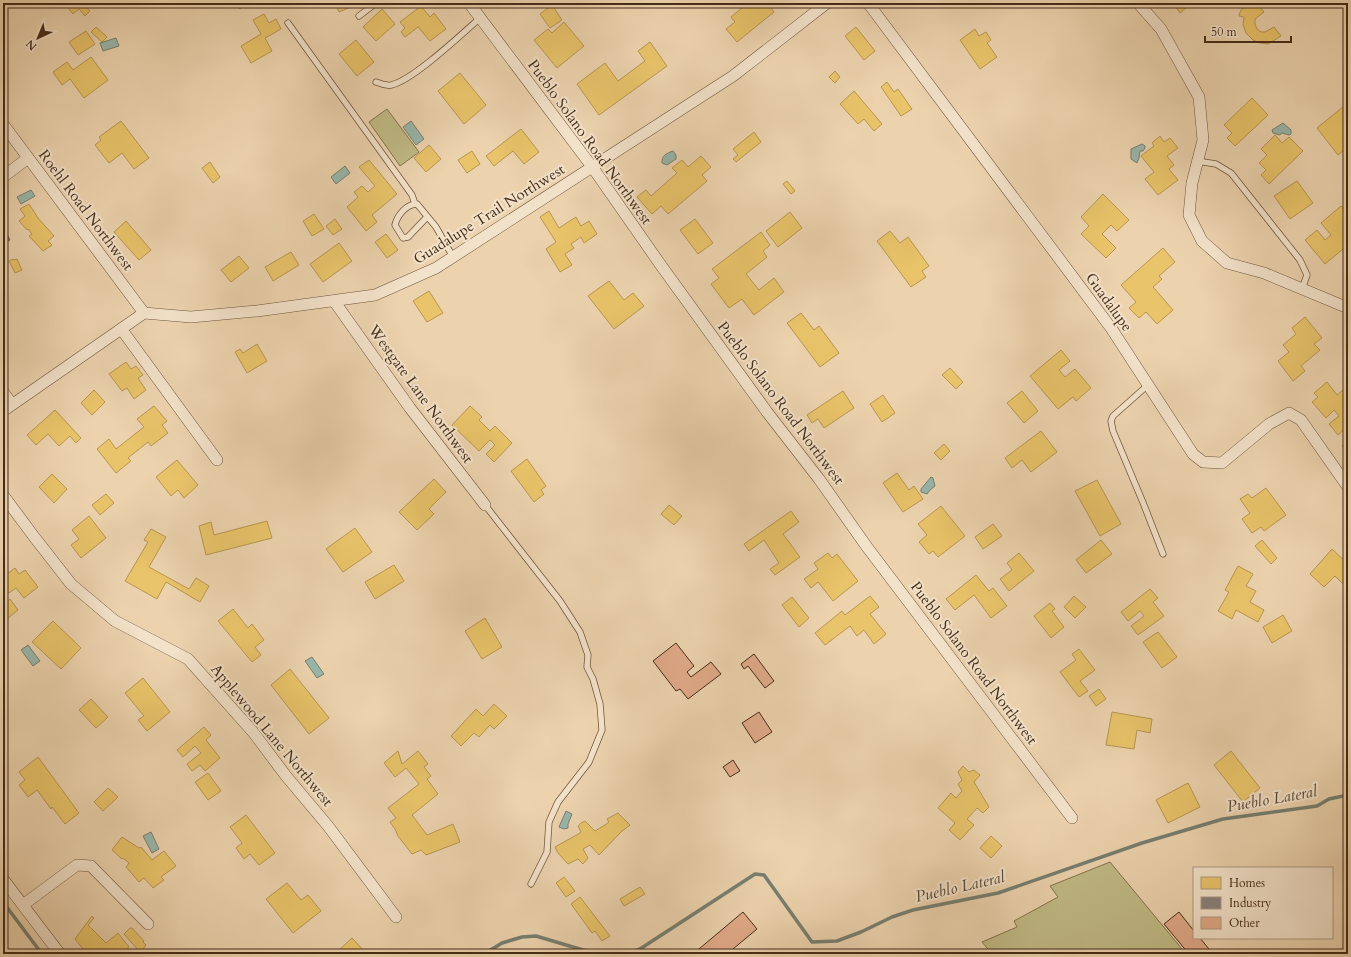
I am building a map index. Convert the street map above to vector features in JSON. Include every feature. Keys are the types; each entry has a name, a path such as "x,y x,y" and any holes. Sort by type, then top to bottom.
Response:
{"street":[{"name":"Pueblo Solano Road Northwest","path":"469,3 592,168 767,412 819,479 872,553 1072,818"},
{"name":"Guadalupe","path":"868,3 1111,328 1193,454 1203,462 1222,463 1269,424 1290,413 1301,420 1348,487"},
{"path":"1138,3 1161,29 1199,97 1203,140 1192,183 1189,215 1202,241 1227,263 1264,273 1348,308"},
{"name":"Guadalupe Trail Northwest","path":"144,313 191,317 257,311 375,295 436,268 733,76 822,5"},
{"name":"Roehl Road Northwest","path":"3,124 144,313"},
{"path":"3,177 28,158"},
{"name":"Westgate Lane Northwest","path":"334,301 410,408 485,504"},
{"path":"3,411 122,330 144,313"},
{"path":"122,330 217,460"},
{"path":"3,392 12,404"},
{"name":"Applewood Lane Northwest","path":"3,495 71,584 116,621 188,659 253,732 286,776 328,826 396,917"},
{"path":"23,905 77,865 91,866 148,924"},
{"path":"3,879 60,954"}],"lane":[{"path":"360,16 376,3"},
{"path":"376,82 383,86 391,85 405,79 426,64 480,18"},
{"path":"288,23 408,189 415,204 417,204 426,217 436,227 453,257"},
{"path":"1198,161 1216,164 1231,173 1300,260 1307,275 1302,289"},
{"path":"415,204 408,207 396,220 395,225 403,238 412,234 426,217"},
{"path":"1148,385 1113,416 1111,421 1113,431 1163,554"},
{"path":"485,504 560,601 580,632 588,655 587,668 593,679 600,704 602,730 589,762 558,802 549,822 547,852 531,884"}],"shaded area":[{"path":"116,38 119,46 103,51 100,43"},
{"path":"387,109 419,152 400,166 369,122"},
{"path":"411,121 424,139 416,145 403,127"},
{"path":"1283,123 1291,130 1291,134 1289,135 1282,133 1280,135 1273,133 1272,130"},
{"path":"1142,144 1145,148 1143,151 1140,151 1137,163 1131,159 1131,149"},
{"path":"673,151 676,155 676,159 667,165 662,163 663,157"},
{"path":"345,166 350,173 336,184 331,177"},
{"path":"31,190 35,196 21,204 17,197"},
{"path":"931,477 933,478 935,486 927,494 921,492 921,489"},
{"path":"28,645 40,661 33,666 21,650"},
{"path":"312,657 324,674 317,678 305,661"},
{"path":"566,811 572,814 568,828 564,829 559,827"},
{"path":"151,832 159,849 152,853 143,836"},
{"path":"1110,862 1182,949 1176,954 992,954 982,942 1017,927 1014,921 1058,897 1050,886"}],"building: Homes":[{"path":"64,3 83,3 90,11 85,16 79,9 73,14"},
{"path":"234,3 246,3 240,9"},
{"path":"335,3 360,3 339,12"},
{"path":"748,3 767,3 774,12 737,42 726,29 735,22 731,17"},
{"path":"1173,3 1192,3 1180,13"},
{"path":"1246,3 1257,3 1264,12 1255,19 1257,29 1261,32 1265,32 1274,27 1281,36 1268,44 1253,40 1246,33 1243,25 1244,17 1239,16"},
{"path":"552,5 562,20 550,28 540,14"},
{"path":"421,6 430,17 434,13 446,29 430,41 418,27 405,37 401,32 405,28 400,22"},
{"path":"382,9 395,24 376,41 363,27"},
{"path":"264,14 269,23 276,19 281,29 265,38 272,51 251,63 241,46 261,34 253,20"},
{"path":"564,22 584,46 557,68 534,40 548,29 552,33"},
{"path":"96,27 107,37 102,42 91,32"},
{"path":"856,27 875,51 864,60 845,36"},
{"path":"975,29 979,36 986,32 991,40 987,43 997,57 980,69 960,40"},
{"path":"86,31 95,44 78,55 69,42"},
{"path":"356,40 374,62 357,76 339,54"},
{"path":"650,42 667,66 599,115 577,84 605,63 618,81 645,61 638,51"},
{"path":"91,57 108,80 84,98 70,79 62,85 53,72 67,62 73,70"},
{"path":"835,71 840,77 835,83 829,77"},
{"path":"460,73 486,105 464,124 438,91"},
{"path":"887,82 894,92 898,89 912,109 901,116 881,87"},
{"path":"854,91 882,124 874,131 864,119 858,124 840,104"},
{"path":"1252,98 1268,115 1235,146 1227,138 1232,133 1224,125"},
{"path":"1344,106 1348,110 1348,147 1338,155 1317,128"},
{"path":"121,121 149,158 134,169 122,153 109,163 95,145 101,140 99,137"},
{"path":"521,129 539,152 524,164 513,151 494,166 486,156"},
{"path":"754,132 761,142 736,162 733,159 738,155 733,149"},
{"path":"1275,135 1282,143 1289,137 1303,151 1269,184 1261,175 1266,170 1259,163 1267,155 1261,149"},
{"path":"1160,136 1164,142 1170,138 1178,148 1167,156 1174,165 1169,169 1178,180 1158,195 1145,179 1154,172 1141,156 1154,146 1152,143"},
{"path":"429,145 441,159 426,172 414,158"},
{"path":"472,151 480,164 467,173 458,160"},
{"path":"701,156 711,167 702,175 707,181 668,214 661,206 652,214 637,197 646,190 651,196 677,173 672,168 682,160 688,167"},
{"path":"369,160 397,194 372,215 377,222 366,231 347,207 358,197 354,192 362,186 368,192 375,186 359,167"},
{"path":"210,162 220,177 213,183 202,168"},
{"path":"787,181 795,191 791,194 783,184"},
{"path":"1297,181 1313,203 1290,219 1274,196"},
{"path":"1103,194 1129,220 1117,231 1111,225 1102,234 1116,248 1106,258 1081,234 1089,226 1081,217"},
{"path":"29,204 38,218 54,236 48,241 52,245 43,251 29,236 32,234 28,229 27,230 19,221 25,216 20,209"},
{"path":"1341,206 1348,214 1348,236 1345,238 1348,241 1348,245 1325,264 1305,240 1317,230 1325,240 1331,235 1321,223"},
{"path":"549,211 559,228 576,217 581,226 589,221 597,234 584,243 581,237 571,244 574,248 565,254 572,265 560,272 546,249 556,242 540,217"},
{"path":"790,212 802,228 778,247 766,231"},
{"path":"314,214 324,229 312,236 303,221"},
{"path":"335,219 342,229 333,235 326,226"},
{"path":"695,219 713,243 698,254 680,230"},
{"path":"126,221 151,250 139,260 114,232"},
{"path":"890,231 900,243 908,237 929,266 922,271 926,277 911,287 877,241"},
{"path":"761,232 770,245 763,251 767,257 746,274 759,290 774,278 784,292 754,315 742,299 729,308 711,284 719,278 712,269"},
{"path":"386,234 398,250 387,258 375,242"},
{"path":"339,243 352,261 323,282 310,264"},
{"path":"1163,248 1175,262 1159,276 1162,279 1153,287 1173,310 1157,324 1146,312 1139,318 1129,308 1136,302 1121,285"},
{"path":"291,252 299,265 273,281 265,267"},
{"path":"239,256 249,268 231,282 221,270"},
{"path":"17,259 22,270 15,273 9,261"},
{"path":"609,281 624,300 633,293 644,306 614,329 588,296"},
{"path":"429,291 443,313 427,322 413,301"},
{"path":"801,313 814,330 819,326 839,353 820,367 787,323"},
{"path":"1305,317 1322,338 1314,344 1320,350 1301,366 1305,371 1293,381 1278,361 1289,352 1283,345 1296,334 1292,328"},
{"path":"257,344 267,361 247,373 235,352 240,349 243,353"},
{"path":"1061,350 1070,361 1059,370 1065,377 1075,369 1091,388 1076,401 1073,397 1058,409 1030,376"},
{"path":"126,362 131,369 136,366 143,375 138,378 146,390 134,399 127,388 122,391 109,374"},
{"path":"950,368 963,382 956,389 942,375"},
{"path":"1327,382 1337,395 1348,386 1348,426 1338,435 1329,424 1339,416 1334,410 1326,418 1312,402 1318,397 1314,393"},
{"path":"94,390 105,402 92,415 81,403"},
{"path":"843,391 854,408 824,428 818,419 812,423 807,415"},
{"path":"1022,391 1038,411 1024,423 1007,403"},
{"path":"883,395 895,413 882,422 870,404"},
{"path":"154,406 167,421 162,425 168,433 151,446 148,442 128,458 131,461 116,473 97,449 109,439 116,449 144,427 137,419"},
{"path":"470,406 482,417 479,420 490,431 495,426 512,443 494,462 486,454 495,445 490,440 479,451 452,425"},
{"path":"55,410 81,438 76,443 70,436 59,446 48,434 36,445 27,435"},
{"path":"1041,431 1057,452 1031,472 1022,460 1012,468 1005,458"},
{"path":"1348,440 1348,453 1342,446"},
{"path":"944,444 950,451 941,460 934,453"},
{"path":"527,459 546,486 541,490 544,494 534,502 511,471"},
{"path":"177,460 198,485 184,498 178,490 171,496 156,477"},
{"path":"897,473 909,490 914,486 923,499 903,512 883,483"},
{"path":"52,474 67,489 54,503 39,487"},
{"path":"434,479 446,492 429,509 434,514 417,530 399,512"},
{"path":"1097,480 1121,524 1100,536 1075,491"},
{"path":"1266,488 1286,515 1264,531 1261,527 1252,533 1242,519 1250,513 1240,499 1248,494 1252,498"},
{"path":"106,494 114,503 100,515 92,505"},
{"path":"669,505 682,516 674,525 661,514"},
{"path":"941,506 965,536 938,557 933,551 929,554 919,542 927,535 918,524"},
{"path":"791,511 799,522 783,534 800,557 775,575 770,569 779,563 764,540 749,551 744,544"},
{"path":"89,516 106,538 81,558 71,545 79,539 72,530"},
{"path":"267,521 272,538 206,555 199,526 211,522 214,535"},
{"path":"993,524 1002,536 983,549 975,537"},
{"path":"355,528 372,552 343,572 326,549"},
{"path":"151,529 166,537 149,567 189,589 196,578 209,586 200,602 166,582 157,599 125,581 148,542 144,540"},
{"path":"1101,540 1112,554 1086,573 1076,560"},
{"path":"1262,540 1277,558 1271,564 1255,546"},
{"path":"1332,549 1348,564 1348,584 1345,586 1335,576 1324,587 1310,574"},
{"path":"828,553 832,558 837,554 858,581 833,601 818,582 811,588 804,579 818,569 814,563"},
{"path":"1019,553 1034,571 1009,591 1000,579 1012,570 1007,563"},
{"path":"394,565 404,581 375,599 365,582"},
{"path":"1238,566 1253,574 1246,586 1256,591 1250,602 1264,610 1258,622 1236,610 1232,619 1218,611 1229,592 1225,590"},
{"path":"15,568 19,574 25,570 38,587 24,598 16,588 9,593 3,585 3,577"},
{"path":"976,575 989,591 993,588 1007,606 991,618 974,595 955,610 946,599"},
{"path":"1150,589 1158,598 1153,602 1164,616 1138,635 1131,626 1144,616 1140,611 1128,621 1121,612"},
{"path":"870,596 879,607 870,614 886,634 874,644 864,630 857,636 850,626 825,645 815,633 842,611 845,615"},
{"path":"1074,596 1086,607 1075,618 1064,607"},
{"path":"792,597 809,618 799,627 782,605"},
{"path":"10,599 18,610 3,622 3,605"},
{"path":"1050,603 1055,609 1052,611 1064,627 1051,638 1034,616"},
{"path":"233,609 248,628 252,624 264,640 255,647 261,655 252,662 218,621"},
{"path":"1283,615 1292,631 1272,643 1263,627"},
{"path":"485,618 502,647 482,659 465,631"},
{"path":"53,621 81,648 61,669 32,642"},
{"path":"1158,632 1177,657 1162,668 1143,642"},
{"path":"1079,649 1095,670 1080,681 1088,691 1079,697 1060,672 1076,660 1072,654"},
{"path":"290,669 329,718 309,734 271,685"},
{"path":"143,678 170,712 147,731 138,720 144,716 125,693"},
{"path":"1099,689 1106,699 1096,706 1089,696"},
{"path":"91,699 108,717 96,728 79,710"},
{"path":"494,704 507,716 494,729 490,725 479,737 474,733 461,746 451,736 476,709 483,716"},
{"path":"1112,712 1152,719 1150,733 1137,730 1134,749 1106,745"},
{"path":"204,727 211,735 206,740 220,758 205,771 200,765 192,771 187,764 201,753 195,746 183,757 177,750"},
{"path":"398,751 402,764 418,751 428,764 424,767 431,776 427,779 438,794 412,815 427,835 453,824 460,842 426,855 421,850 412,854 398,836 390,822 396,818 388,808 419,784 406,768 395,777 384,763"},
{"path":"1231,751 1260,788 1243,802 1214,765"},
{"path":"38,757 79,813 65,824 52,807 51,809 37,790 28,797 19,785 25,780 19,772"},
{"path":"963,766 969,772 974,770 980,775 974,782 989,807 983,813 977,808 967,819 974,825 960,840 949,830 955,823 938,808 951,793 956,798 962,791 958,784 962,780 958,772"},
{"path":"208,773 221,791 208,800 195,782"},
{"path":"1188,783 1200,807 1168,823 1156,800"},
{"path":"108,788 118,797 103,811 94,802"},
{"path":"618,813 630,825 621,832 599,855 590,845 583,849 588,858 583,864 578,859 568,864 558,853 555,847 580,833 581,832 578,826 581,823 585,821 595,831 609,822 607,819"},
{"path":"246,815 275,853 259,865 250,854 244,859 236,848 242,843 230,827"},
{"path":"991,836 1002,846 991,858 980,848"},
{"path":"122,837 139,848 141,847 152,860 164,851 176,866 161,877 164,880 153,888 144,878 139,882 126,867 129,863 112,850"},
{"path":"564,877 575,891 566,897 556,883"},
{"path":"287,883 301,900 308,895 321,911 293,933 266,899"},
{"path":"640,887 645,894 624,906 620,899"},
{"path":"580,897 610,936 602,941 595,931 592,933 571,904"},
{"path":"92,916 94,918 88,925 106,943 118,933 129,947 121,954 87,954 75,939"},
{"path":"132,928 144,941 143,942 146,945 142,951 145,954 134,954 139,951 124,934"},
{"path":"352,938 367,954 341,954 338,951"}],"building: Industry":[{"path":"3,226 10,240 3,244"}],"building: Other":[{"path":"676,643 694,666 687,672 691,677 711,662 721,674 688,699 680,689 676,691 653,661"},
{"path":"754,654 774,681 765,688 748,666 744,669 741,664"},
{"path":"759,712 772,732 755,743 742,723"},
{"path":"733,760 740,771 730,777 723,767"},
{"path":"743,912 757,929 727,954 693,954"},
{"path":"1179,912 1193,930 1193,939 1201,939 1213,954 1189,954 1164,924"}],"waterway":[{"name":"Pueblo Lateral","path":"627,954 640,949 755,874 764,875 812,942 837,941 861,932 892,917 913,910 998,893 1142,843 1223,819 1317,806 1329,799 1348,795"},
{"path":"3,902 42,954"},
{"name":"Pueblo Lateral","path":"484,954 502,943 522,937 536,936 583,950 604,954"}]}
